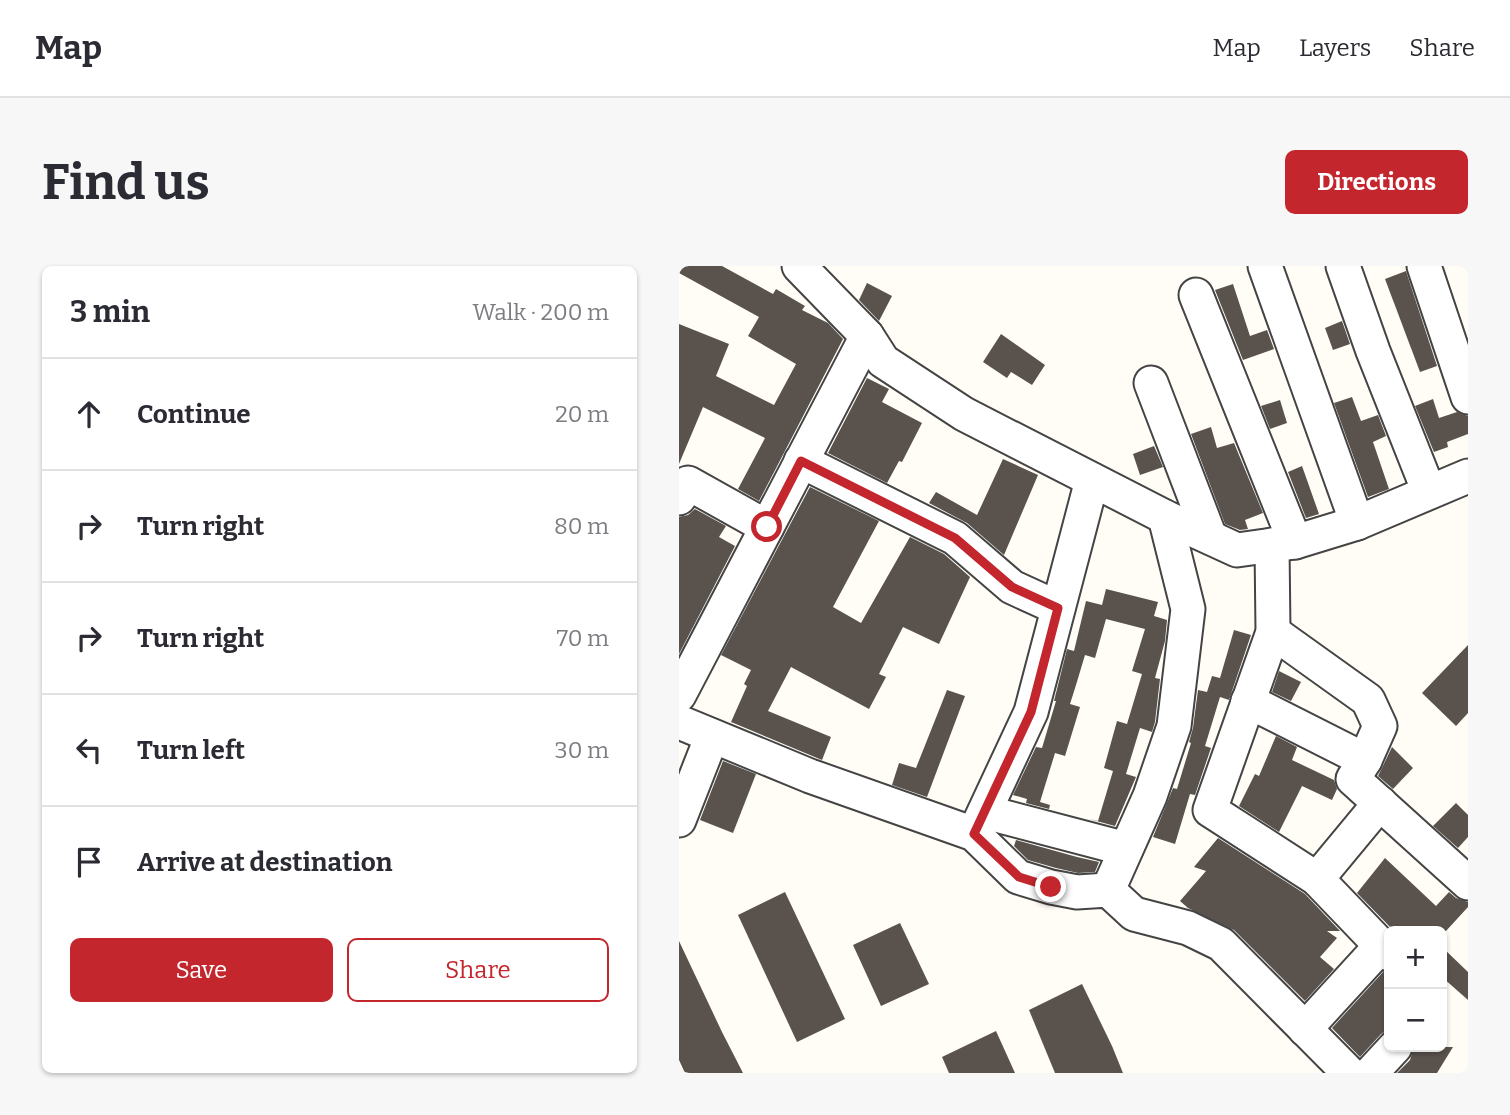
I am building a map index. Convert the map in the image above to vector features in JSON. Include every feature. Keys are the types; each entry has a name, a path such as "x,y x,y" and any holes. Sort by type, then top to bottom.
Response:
{"street":[{"path":"799,266 867,336 883,361 964,414 1165,517 1237,550 1284,544 1357,523 1456,485 1373,351 1343,266"},
{"path":"1265,266 1357,523"},
{"path":"1425,266 1468,397"},
{"path":"1196,295 1284,544 1273,632 1210,810 1317,879 1384,949"},
{"path":"679,695 867,336"},
{"path":"1151,383 1210,537"},
{"path":"801,461 955,538 1012,587 1058,608"},
{"path":"980,823 1031,712 1092,480"},
{"path":"679,498 688,483 767,527"},
{"path":"1108,890 1150,796 1174,726 1188,609 1165,517"},
{"path":"1273,632 1368,700 1380,726 1353,779 1465,874"},
{"path":"1248,701 1365,760"},
{"path":"679,722 810,776 980,823 1126,849"},
{"path":"679,820 712,736"},
{"path":"1317,879 1380,803"},
{"path":"980,823 1019,877 1076,892 1108,890 1134,914 1188,928 1221,944 1349,1073"},
{"path":"1305,1029 1384,951"},
{"path":"1371,1073 1390,1052"}],"building":[{"path":"679,266 722,266 773,294 776,289 805,306 802,310 828,323 843,339 759,501 738,489 765,438 703,407 679,464 679,324 729,344 716,376 774,405 796,364 748,336 759,317 679,273"},
{"path":"1406,271 1437,366 1420,372 1385,279"},
{"path":"867,283 892,296 879,321 859,300"},
{"path":"1233,284 1250,336 1267,330 1274,349 1243,360 1215,290"},
{"path":"1342,321 1350,344 1333,350 1325,328"},
{"path":"1001,334 1045,365 1032,385 1011,372 1007,378 983,362"},
{"path":"867,378 889,389 882,402 922,423 902,462 899,461 887,483 828,453"},
{"path":"1352,397 1361,421 1378,415 1386,436 1373,442 1389,489 1368,497 1334,403"},
{"path":"1433,399 1439,418 1457,412 1468,416 1468,434 1447,442 1448,447 1434,452 1415,406"},
{"path":"1280,400 1287,423 1270,429 1261,406"},
{"path":"1211,427 1217,448 1234,443 1263,513 1245,520 1248,529 1240,530 1225,524 1191,434"},
{"path":"1154,446 1163,467 1140,475 1133,454"},
{"path":"1003,459 1038,475 1004,555 967,523 929,503 936,492 977,515"},
{"path":"1302,466 1319,514 1306,518 1288,472"},
{"path":"810,487 879,521 833,607 861,623 910,537 944,554 970,577 939,644 903,627 879,674 886,677 869,709 791,667 768,711 831,737 822,760 731,722 751,670 721,655"},
{"path":"695,509 726,526 719,537 735,546 679,654 679,517 688,515"},
{"path":"1106,589 1158,602 1154,616 1167,620 1165,641 1155,678 1160,679 1155,722 1152,732 1140,728 1126,774 1136,777 1115,826 1089,819 1098,821 1113,771 1104,768 1117,721 1127,724 1142,674 1132,671 1145,629 1106,619 1095,658 1085,655 1070,704 1080,707 1065,756 1055,753 1040,802 1050,805 1049,809 1026,803 1027,799 1013,795 1036,747 1042,748 1067,649 1074,651 1086,601 1102,605"},
{"path":"1234,630 1251,635 1229,700 1220,697 1205,746 1211,748 1195,795 1190,794 1175,844 1153,837 1173,788 1177,789 1191,743 1189,742 1198,690 1207,692 1212,676 1220,678"},
{"path":"1468,645 1468,713 1456,726 1422,693"},
{"path":"1279,671 1301,682 1291,701 1272,692"},
{"path":"947,690 965,696 927,797 892,785 899,763 916,768"},
{"path":"1276,736 1297,747 1292,760 1334,780 1337,789 1332,800 1302,786 1279,832 1239,806 1255,774 1259,776"},
{"path":"1392,747 1413,768 1393,789 1378,776"},
{"path":"723,761 756,774 733,833 700,820"},
{"path":"1456,803 1468,815 1468,837 1458,848 1433,826"},
{"path":"1218,838 1305,894 1340,931 1327,931 1337,938 1320,957 1334,969 1305,1001 1234,930 1188,908 1180,901 1206,871 1194,867"},
{"path":"1016,840 1099,862 1095,872 1078,873 1056,868 1028,860 1014,846"},
{"path":"1385,858 1436,906 1449,892 1468,902 1468,907 1447,930 1447,926 1389,926 1357,893"},
{"path":"785,892 845,1019 797,1042 738,915"},
{"path":"900,923 929,984 881,1006 853,945"},
{"path":"679,941 743,1073 685,1073 679,1060"},
{"path":"1447,952 1468,972 1468,1000 1447,981"},
{"path":"1384,972 1384,1032 1360,1057 1332,1028"},
{"path":"1082,984 1123,1073 1055,1073 1029,1010"},
{"path":"996,1031 1015,1073 949,1073 942,1057"},
{"path":"1447,1047 1453,1047 1437,1073 1397,1073 1410,1060 1412,1052 1447,1052"}],"route":[{"path":"767,527 801,461 955,538 1012,587 1058,608 1031,712 974,834 1019,877 1051,887"}]}
